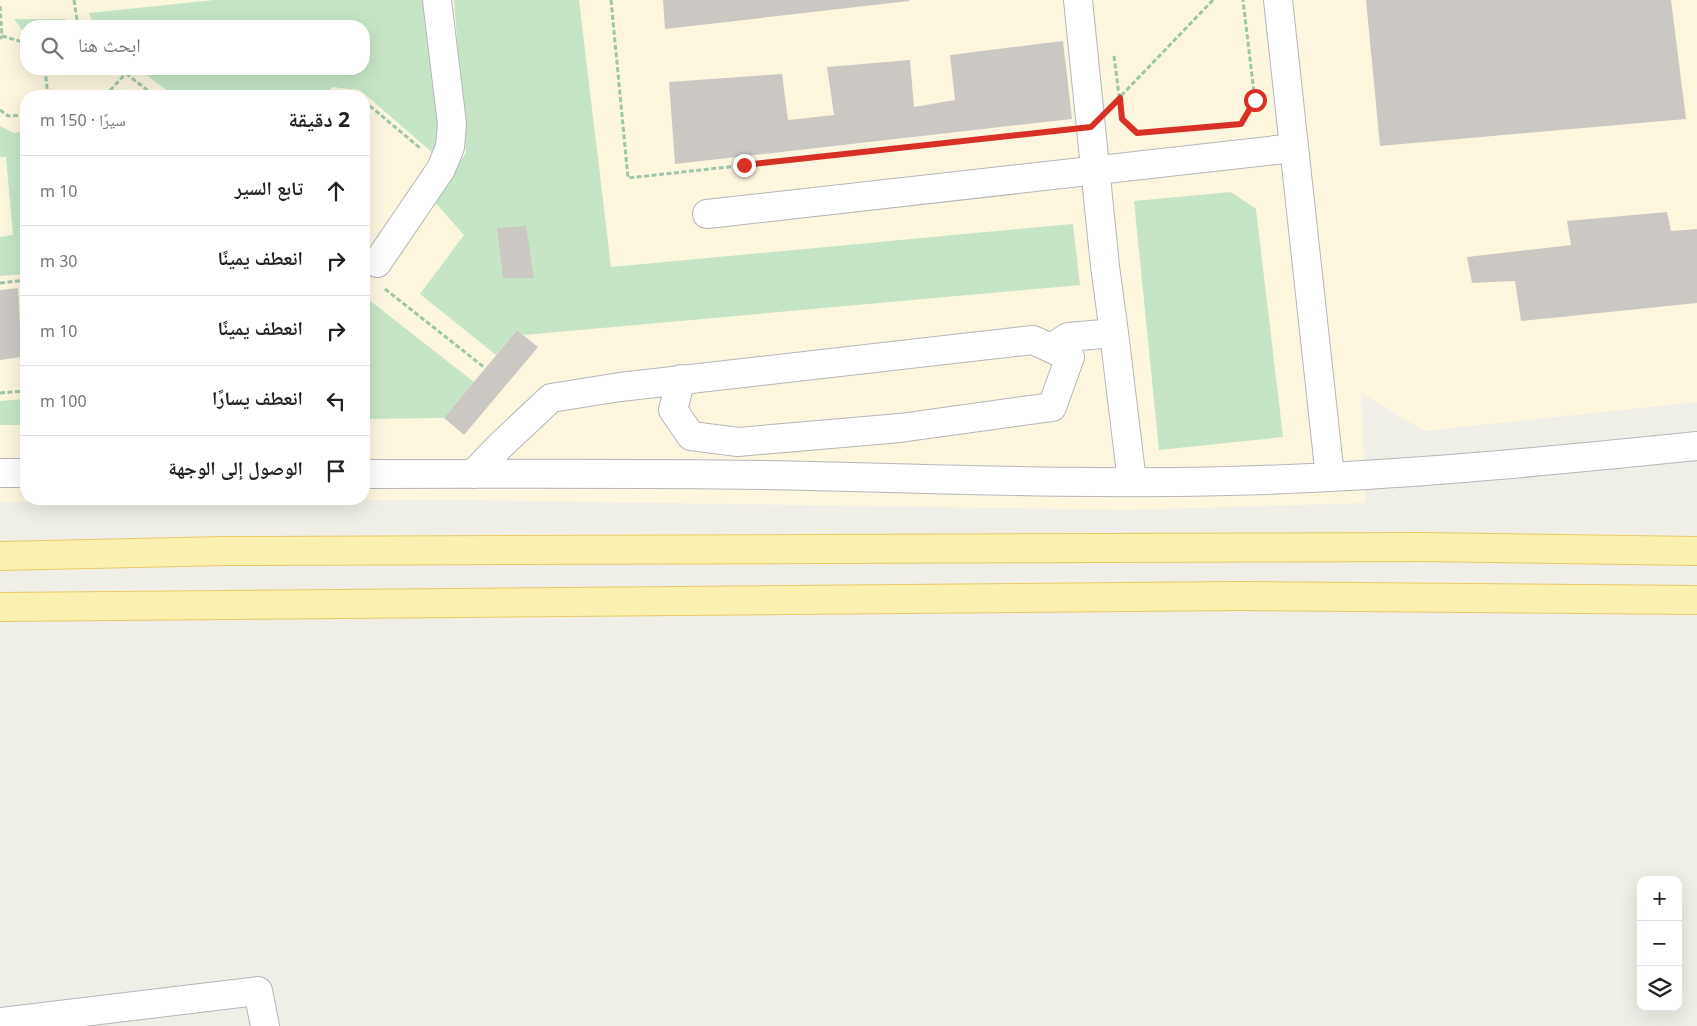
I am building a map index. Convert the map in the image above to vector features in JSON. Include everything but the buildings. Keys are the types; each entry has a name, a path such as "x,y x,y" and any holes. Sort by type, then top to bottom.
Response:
{"main road":[{"path":"0,556 235,551 1394,547 1697,551"},
{"path":"0,607 1238,596 1697,600"}],"street":[{"path":"379,274 441,169 450,147 452,124 437,0"},
{"path":"1078,0 1105,266 1132,482"},
{"path":"1278,0 1330,477"},
{"path":"707,214 1294,148"},
{"path":"1051,348 1068,337 1114,333"},
{"path":"473,474 501,444 551,398 681,379 1033,340 1070,357 1052,407 900,428 738,442 691,436 673,410 681,379"},
{"path":"370,474 717,474 1132,482 1330,477 1484,467 1697,446"},
{"path":"0,473 20,473"},
{"path":"0,1022 258,991 265,1026"}],"path":[{"path":"74,0 77,20"},
{"path":"610,0 628,178 1091,127 1213,0"},
{"path":"1120,98 1122,119 1137,133 1241,124 1255,100 1243,0"},
{"path":"0,6 1,37 20,42"},
{"path":"46,75 47,90"},
{"path":"110,90 124,75"},
{"path":"129,75 147,90"},
{"path":"370,107 422,149"},
{"path":"0,110 8,116 20,115"},
{"path":"379,274 485,368"},
{"path":"0,283 20,281"},
{"path":"0,393 20,391"}],"shaded area":[{"path":"0,0 1697,0 1697,402 1424,431 1361,393 1366,503 1126,510 466,500 370,500 370,90 20,90 20,502 0,502"}],"green space":[{"path":"214,0 424,0 441,144 435,155 370,99 370,90 332,87 330,90 166,90 147,75 370,75 370,20 92,20 89,13"},
{"path":"454,0 579,0 611,267 1073,224 1080,285 524,335 517,330 496,355 420,294 464,235 433,200 466,153"},
{"path":"14,19 67,19 20,20 20,27"},
{"path":"0,126 14,133 20,132 20,274 0,276 0,237 13,235 6,157 0,157"},
{"path":"1231,192 1256,209 1283,437 1159,450 1134,201"},
{"path":"370,301 474,382 444,418 370,419"},
{"path":"20,399 20,425 0,425 0,401"}],"route":[{"path":"744,165 1091,127 1120,98 1122,119 1137,133 1241,124 1255,100"}]}
